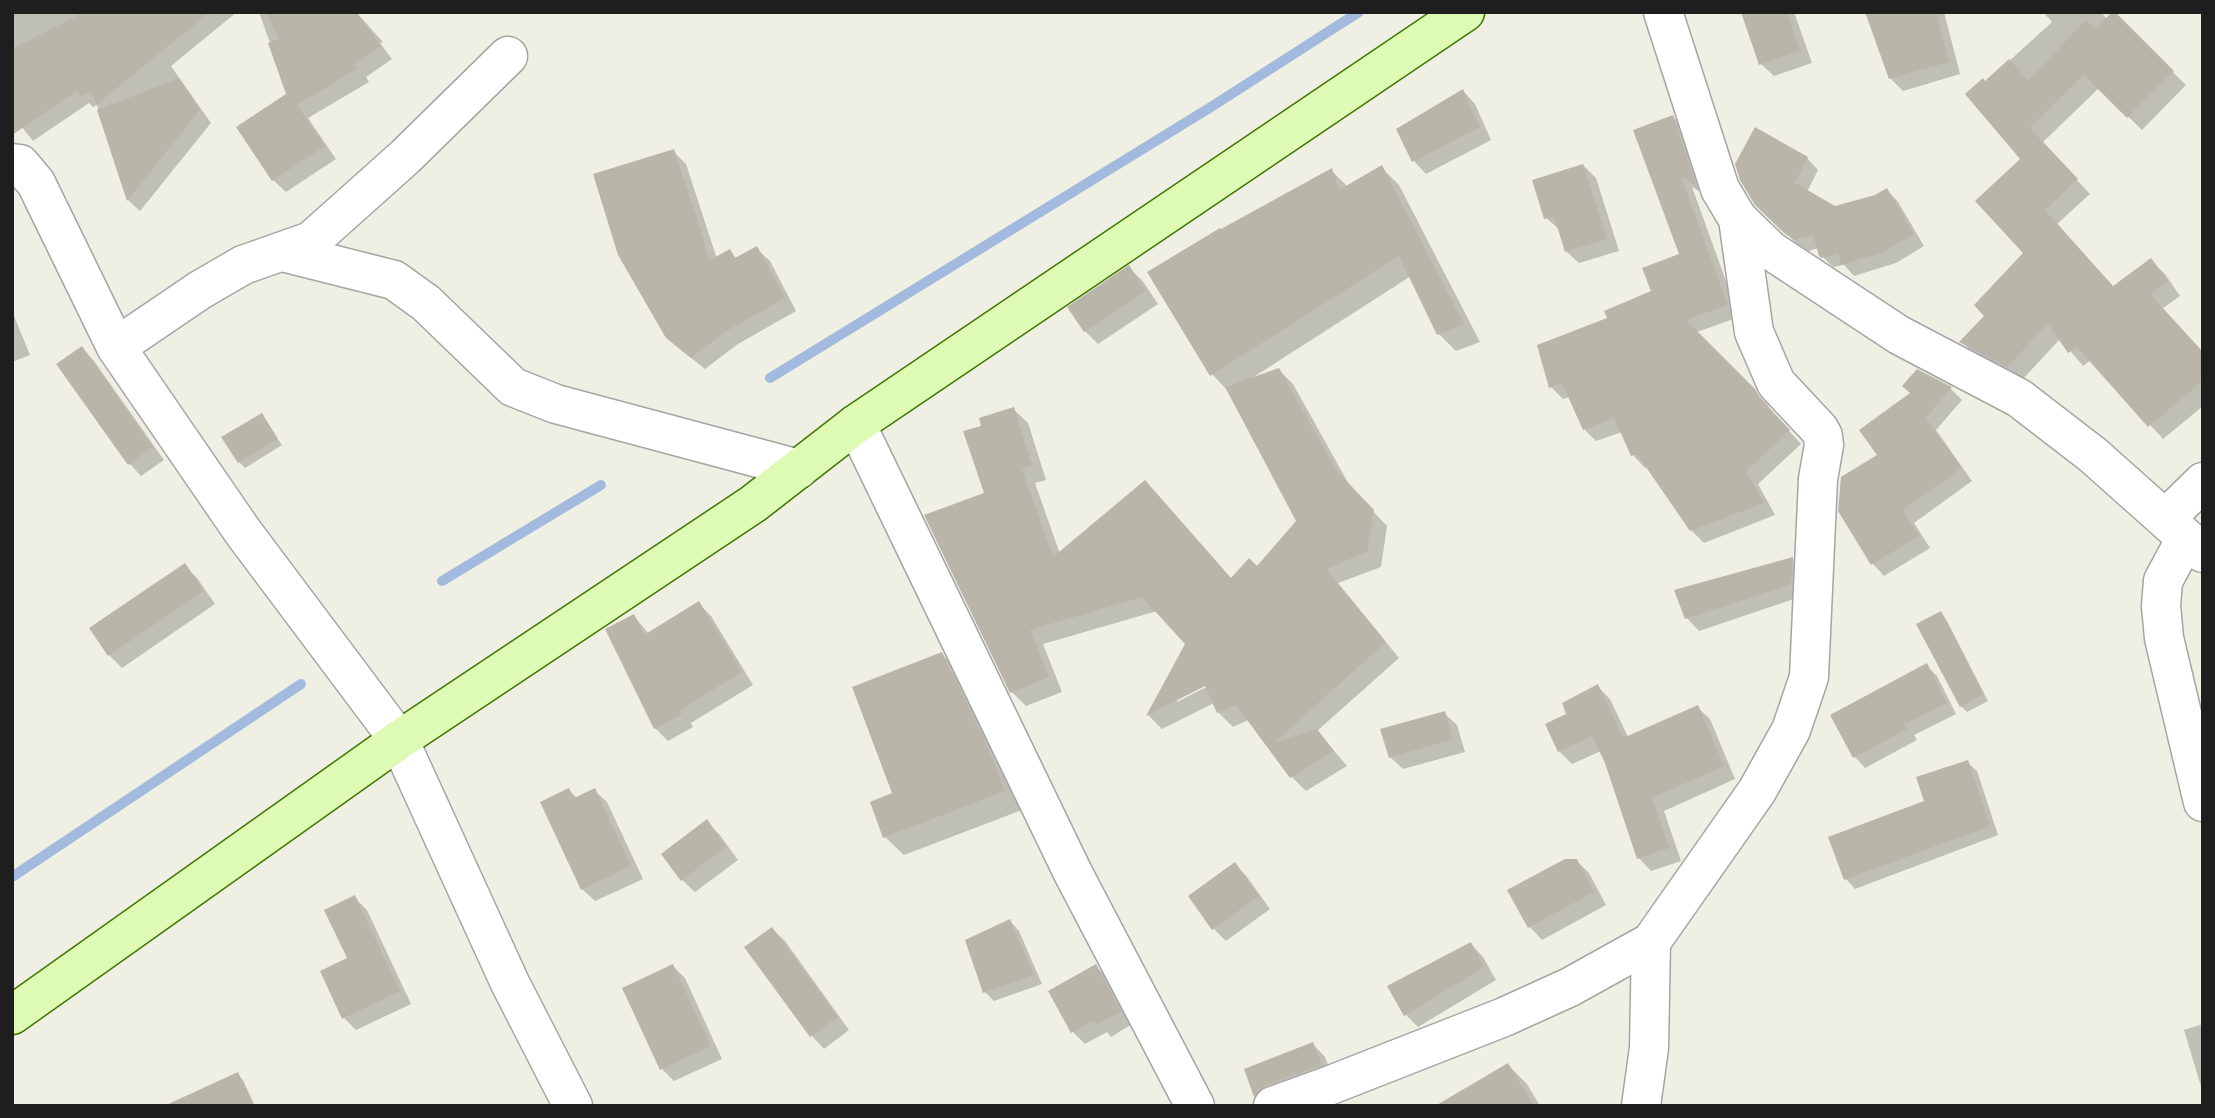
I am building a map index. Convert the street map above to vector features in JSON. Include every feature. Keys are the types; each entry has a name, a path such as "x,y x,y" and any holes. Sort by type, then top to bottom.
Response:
{"street":[{"path":"12,1015 399,740 753,505 856,424 1465,12"},
{"path":"1663,12 1720,189 1738,219 1770,250 1899,335 2019,398 2092,455 2185,537"},
{"path":"116,347 200,290 243,265 311,241 405,157 508,56"},
{"path":"12,163 20,164 36,184 116,347 243,532 399,740 510,983 573,1106"},
{"path":"1273,1106 1328,1097 1570,987 1651,942 1756,791 1791,730 1809,677 1818,479 1824,445 1823,436 1776,383 1754,332 1738,219"},
{"path":"283,252 394,280 426,303 513,387 555,404 799,468"},
{"path":"856,424 1073,873 1195,1106"},
{"path":"2203,482 2185,537 2163,581 2161,606 2164,638 2203,802"},
{"path":"1641,1106 1649,1048 1651,942"}],"building":[{"path":"84,12 210,12 96,105 91,91 80,96 77,91 12,135 12,49"},
{"path":"265,12 356,12 381,46 355,64 357,69 297,105 325,146 272,181 236,127 286,94 268,43 279,39"},
{"path":"1741,12 1787,12 1800,51 1759,65"},
{"path":"1865,12 1936,12 1949,62 1889,79"},
{"path":"2112,12 2174,71 2127,118 2084,75 2030,128 2078,179 2045,210 2113,286 2151,258 2168,281 2150,294 2203,352 2203,381 2148,427 2077,347 2068,353 2048,324 2007,367 1959,342 1984,316 1974,305 2023,253 1975,201 2020,159 1965,94 1983,78 1985,81 2009,59 2028,80 2086,20 2095,29"},
{"path":"179,78 200,110 127,201 97,110"},
{"path":"1463,89 1480,127 1412,162 1396,129"},
{"path":"1673,115 1696,185 1681,177 1728,305 1686,320 1755,389 1790,430 1746,471 1764,503 1690,531 1637,454 1631,456 1614,418 1583,430 1562,383 1549,388 1537,345 1607,318 1604,311 1651,291 1642,268 1679,254 1633,130"},
{"path":"1755,127 1808,157 1795,183 1835,206 1875,195 1887,188 1914,234 1884,252 1841,265 1838,253 1821,258 1813,235 1795,240 1784,233 1755,205 1740,180 1735,164"},
{"path":"674,149 710,260 730,249 735,258 757,246 785,298 725,332 691,358 666,338 618,255 593,174"},
{"path":"1583,164 1607,239 1565,252 1554,216 1544,219 1532,180"},
{"path":"1382,165 1464,324 1437,335 1399,256 1210,376 1147,272 1220,228 1332,168 1339,190"},
{"path":"1129,265 1146,291 1084,332 1067,307"},
{"path":"82,346 153,447 128,465 56,364"},
{"path":"1279,368 1337,471 1374,510 1367,552 1326,569 1386,642 1275,742 1317,729 1334,751 1290,778 1236,705 1217,713 1205,686 1146,716 1185,644 1142,597 1030,630 1049,677 1010,693 924,515 984,493 963,431 981,426 979,418 1014,407 1032,466 1022,469 1053,557 1145,480 1231,578 1249,558 1257,566 1296,521 1225,387"},
{"path":"1917,369 1952,387 1926,418 1962,468 1903,510 1919,536 1871,565 1838,511 1841,477 1877,455 1859,430 1910,393 1902,386"},
{"path":"262,413 278,439 238,463 221,437"},
{"path":"1793,557 1791,584 1685,619 1674,590"},
{"path":"185,563 204,591 108,656 89,628"},
{"path":"699,601 742,672 680,710 682,714 654,729 605,629 634,614 644,635"},
{"path":"1941,611 1984,695 1960,707 1916,624"},
{"path":"942,652 989,750 1005,791 883,838 870,802 892,793 852,687"},
{"path":"1927,663 1947,703 1904,724 1907,729 1853,758 1830,715"},
{"path":"1598,684 1623,738 1698,705 1724,766 1652,798 1669,848 1637,859 1605,763 1592,736 1558,752 1545,724 1566,714 1562,703"},
{"path":"1445,711 1453,739 1389,758 1380,729"},
{"path":"1968,760 1990,826 1844,880 1828,837 1924,801 1916,777"},
{"path":"569,788 574,798 595,788 631,866 581,890 540,802"},
{"path":"707,819 726,847 681,881 661,854"},
{"path":"1565,859 1577,859 1594,892 1528,928 1507,890"},
{"path":"1235,862 1259,896 1212,930 1188,896"},
{"path":"355,895 400,991 342,1019 320,971 347,958 324,910"},
{"path":"1010,919 1034,975 983,993 965,940"},
{"path":"772,927 838,1017 810,1037 744,947"},
{"path":"1471,942 1484,967 1404,1016 1387,986"},
{"path":"673,964 711,1046 660,1070 622,988"},
{"path":"1096,964 1121,1011 1097,1025 1094,1020 1071,1033 1048,991"},
{"path":"1313,1042 1322,1065 1266,1085 1257,1091 1254,1097 1244,1069"},
{"path":"1508,1063 1534,1106 1435,1106"},
{"path":"238,1072 254,1106 164,1106"}],"waterway":[{"path":"770,378 1211,107 1359,12"},
{"path":"442,581 601,485"},
{"path":"12,877 301,684"}]}
